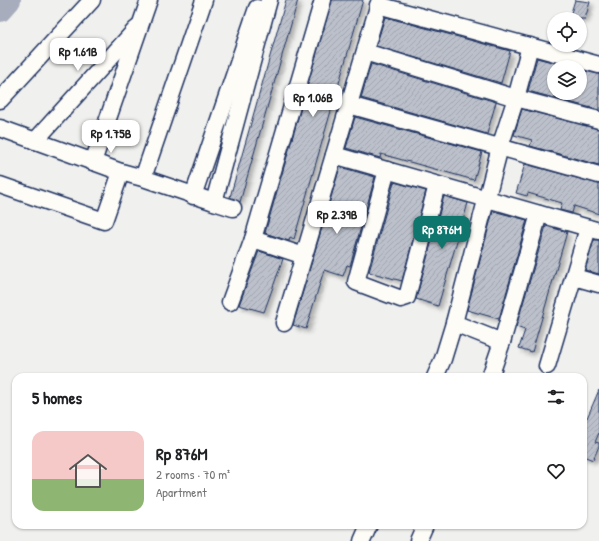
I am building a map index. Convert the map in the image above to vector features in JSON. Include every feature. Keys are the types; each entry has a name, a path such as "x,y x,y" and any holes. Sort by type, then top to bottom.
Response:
{"street":[{"path":"0,100 92,0"},
{"path":"93,162 149,0"},
{"path":"143,178 204,0"},
{"path":"193,196 260,0"},
{"path":"214,202 269,0"},
{"path":"230,302 253,239 323,0"},
{"path":"284,323 379,2 599,65"},
{"path":"35,141 141,23"},
{"path":"437,373 443,359 454,323 488,198 500,147 516,98 530,46"},
{"path":"364,52 516,98 599,120"},
{"path":"349,105 599,175"},
{"path":"0,128 120,172 143,178 193,196 233,208"},
{"path":"334,155 436,185 488,198 594,230 574,277 547,366"},
{"path":"387,170 356,278 359,284 401,299 407,297 436,185"},
{"path":"0,186 104,221 120,172"},
{"path":"491,373 502,342 539,214"},
{"path":"253,239 304,256"},
{"path":"574,277 599,284"},
{"path":"454,323 502,342"},
{"path":"362,541 367,529"},
{"path":"418,541 423,529"}],"building":[{"path":"286,0 298,0 240,202 230,197"},
{"path":"332,0 363,0 294,239 290,237 289,241 265,233"},
{"path":"575,0 590,2 587,12 571,12"},
{"path":"385,17 510,51 501,83 376,46"},
{"path":"537,58 547,61 547,96 528,91"},
{"path":"371,64 496,102 487,134 361,98"},
{"path":"587,71 599,74 599,110 562,100 587,100"},
{"path":"522,109 599,129 599,165 530,146 532,140 514,135"},
{"path":"355,117 482,152 474,180 381,154 380,158 346,148"},
{"path":"525,164 599,184 599,214 574,206 572,213 560,210 562,203 528,193 527,196 516,193"},
{"path":"340,167 375,177 350,266 347,265 343,276 324,270 306,329 293,325"},
{"path":"394,182 426,191 402,281 369,272"},
{"path":"444,196 468,203 438,306 416,299"},
{"path":"493,211 527,220 499,319 467,310"},
{"path":"546,226 567,232 532,352 519,348 525,330 516,327"},
{"path":"594,240 599,240 599,274 585,270"},
{"path":"259,251 283,259 264,312 239,305"},
{"path":"599,390 599,433 595,442 599,443 599,446 593,460 587,458 587,418"}],"waterway":[{"path":"0,10 9,0"}]}
